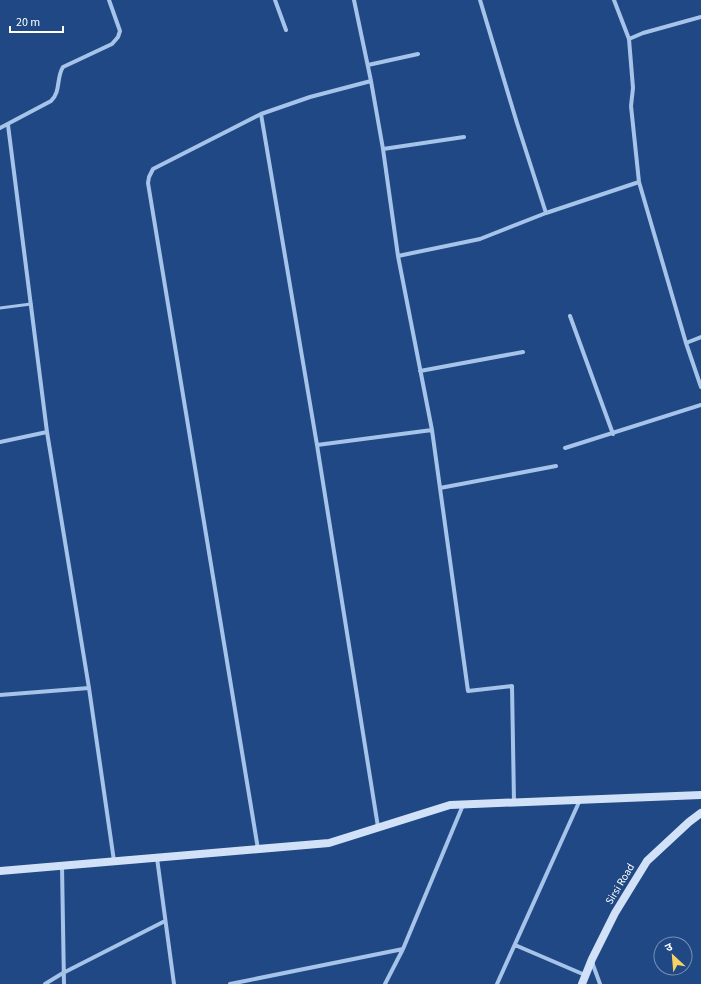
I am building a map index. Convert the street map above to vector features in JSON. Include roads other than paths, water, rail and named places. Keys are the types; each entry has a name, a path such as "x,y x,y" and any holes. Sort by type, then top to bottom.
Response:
{"street":[{"path":"0,128 51,101 57,92 60,73 63,67 112,44 118,37 120,31 109,0"},
{"path":"275,0 286,30"},
{"path":"354,0 368,65 383,150 398,256 432,430 468,691 512,686 514,802"},
{"path":"480,0 517,124 546,213"},
{"path":"614,0 629,39 633,88 631,106 639,182 686,343 701,387"},
{"path":"629,39 643,33 701,17"},
{"path":"368,65 418,54"},
{"path":"258,849 148,183 153,169 261,114 310,97 371,81"},
{"path":"261,114 317,445 378,828"},
{"path":"8,125 47,432 89,688 114,861"},
{"path":"383,150 464,137"},
{"path":"398,256 480,239 546,213 639,182"},
{"path":"570,316 613,434"},
{"path":"686,343 701,337"},
{"path":"420,371 524,352"},
{"path":"565,448 701,405"},
{"path":"317,445 432,430"},
{"path":"0,442 47,432"},
{"path":"440,488 556,466"},
{"path":"0,695 89,688"},
{"path":"0,870 329,843 450,805 701,795"},
{"path":"497,984 581,800"},
{"path":"385,984 403,949 463,805"},
{"name":"Sirsi Road","path":"583,980 615,913 647,861 689,822 701,813"},
{"path":"157,858 174,984"},
{"path":"62,866 64,984"},
{"path":"45,984 63,973 165,921"},
{"path":"514,945 583,980"},
{"path":"230,984 403,949"},
{"path":"592,959 600,984"}],"lane":[{"path":"0,308 31,304"}]}
